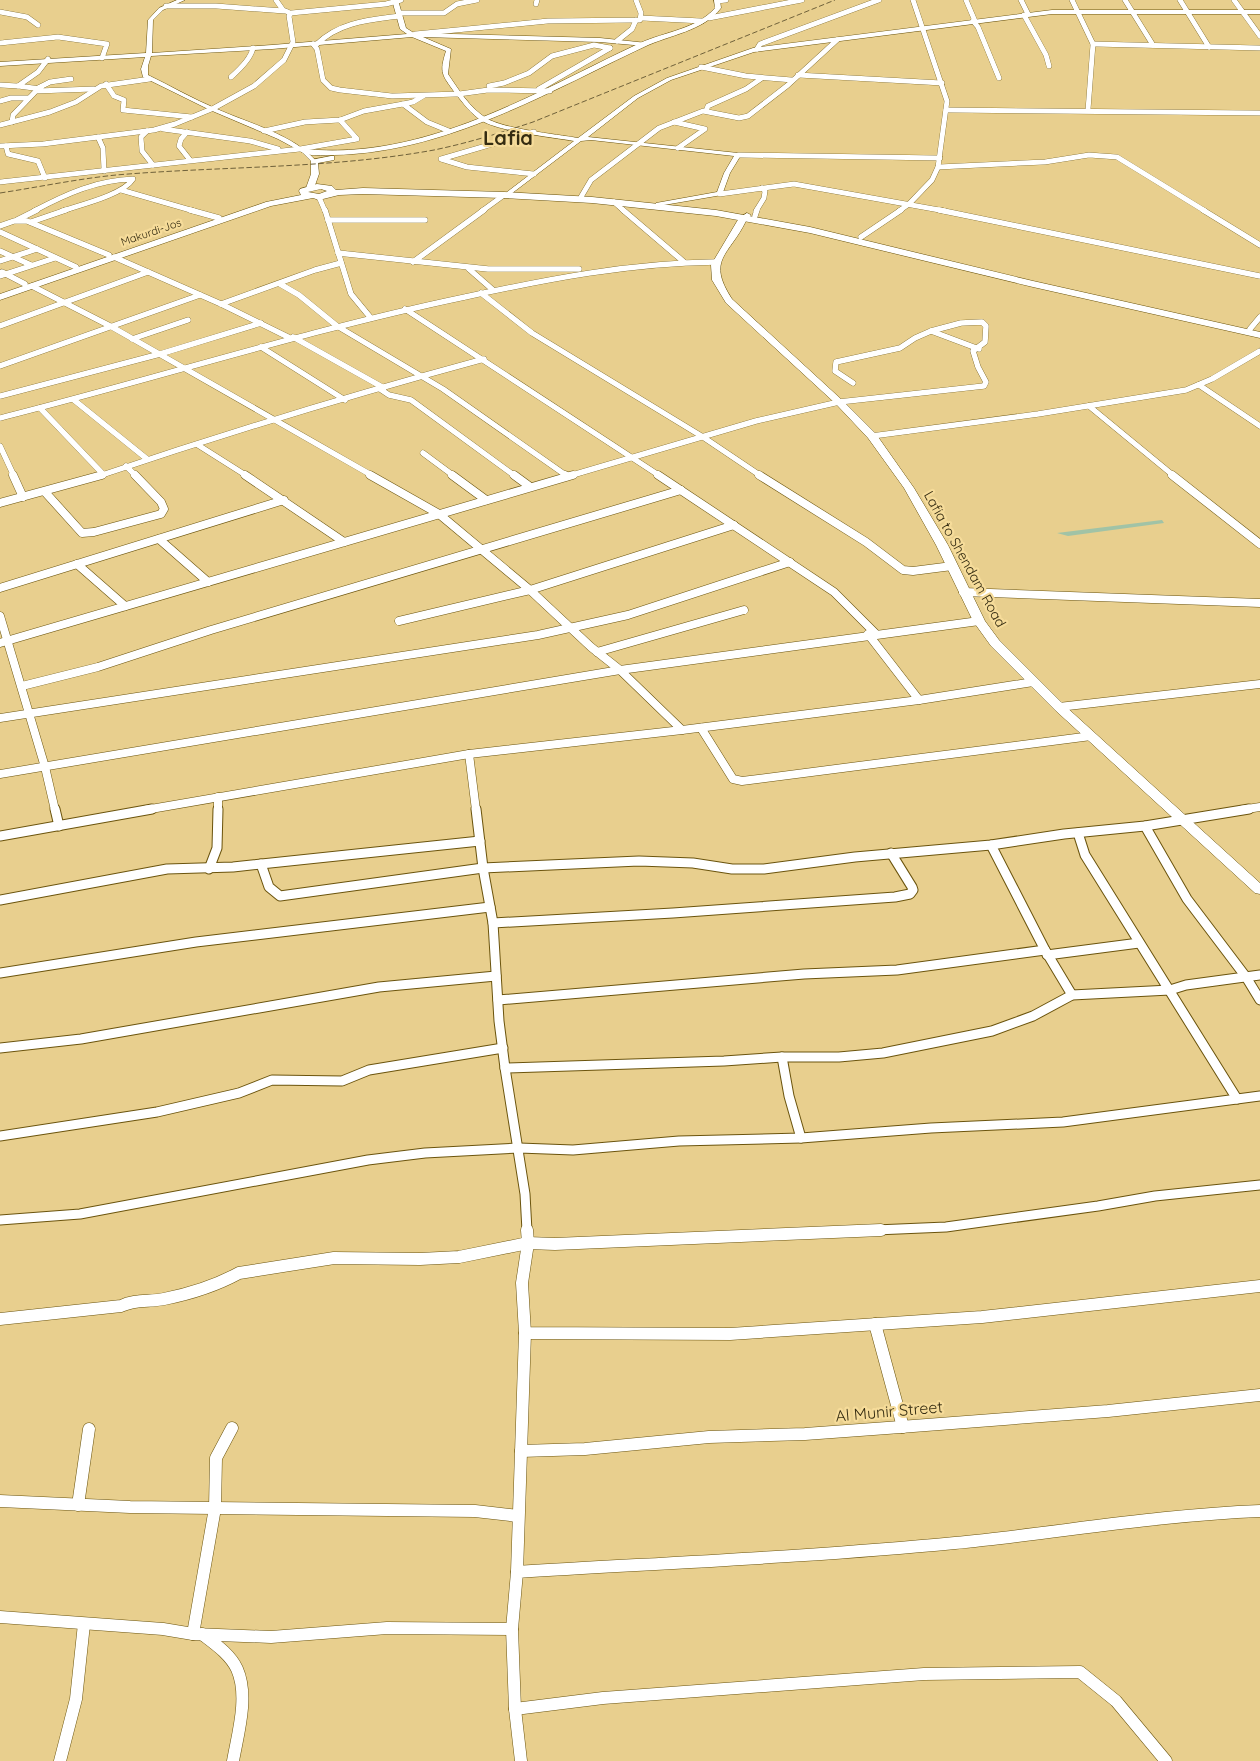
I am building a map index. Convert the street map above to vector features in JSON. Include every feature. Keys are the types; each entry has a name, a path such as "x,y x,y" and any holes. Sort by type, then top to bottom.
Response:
{"highway":[{"path":"311,193 328,190 581,197 658,204 750,216 861,238 1042,282 1260,331"},
{"name":"Makurdi-Jos","path":"0,293 28,285 219,218 311,193"},
{"name":"Makurdi-Jos","path":"0,297 76,267 269,204 311,193"},
{"path":"507,194 614,202 750,216 1042,286 1260,335"}],"main road":[{"path":"302,150 333,154 402,144 485,120 550,91 645,44 706,19 718,8 717,0"},
{"path":"311,193 315,174 314,162 352,152"},
{"path":"315,174 328,190"},
{"path":"715,262 722,248 750,216"},
{"name":"Lafia to Shendam Road","path":"715,262 714,271 718,285 729,301 839,402 872,436 909,488 952,566 963,592 979,621 995,644 1059,707 1260,890"}],"street":[{"path":"276,0 284,11"},
{"path":"315,44 325,36 357,21 399,14 444,14 457,4 477,0"},
{"path":"617,41 630,31 639,19 636,0"},
{"path":"717,0 726,0"},
{"path":"0,64 48,59 148,56 175,52 315,44 548,21 706,19 802,0"},
{"path":"757,49 760,44 879,0"},
{"path":"861,238 909,204 932,180 938,167 947,101 935,59 914,0"},
{"path":"966,0 999,78"},
{"path":"1021,0 1026,15 1046,54 1049,66"},
{"path":"1072,0 1094,44 1088,110"},
{"path":"1126,0 1153,45"},
{"path":"1180,0 1209,47"},
{"path":"1234,0 1260,36"},
{"path":"180,1 164,3 155,13 149,27 151,34 144,73 150,79 212,110 264,131 302,150 314,162"},
{"path":"164,3 291,13 397,1 403,29 412,35 448,50 444,71 467,105 485,120 515,129 578,140 591,138 738,155 940,158"},
{"path":"413,262 636,97 669,79 757,49 974,21 1079,11 1260,12"},
{"path":"0,12 26,17 38,25"},
{"path":"45,178 38,161 8,154 3,146 161,129 212,110 269,75 292,45 293,31 289,16 291,13"},
{"path":"412,35 617,41 645,44"},
{"path":"0,43 58,37 107,44 102,58"},
{"path":"581,197 591,180 659,128 706,111 745,117 798,75 837,40"},
{"path":"315,44 324,80 331,88 340,90 392,96 469,92 550,91"},
{"path":"1094,44 1260,48"},
{"path":"469,92 471,89 504,83 529,73 555,56 594,46 610,48 538,90"},
{"path":"231,77 240,70 242,63 253,51 253,48"},
{"path":"18,86 38,72 48,59"},
{"path":"701,67 762,78 792,80"},
{"path":"798,75 942,83"},
{"path":"706,111 708,106 746,89 762,78"},
{"path":"12,122 10,122 13,115 33,93 50,82 71,79"},
{"path":"0,125 50,112 76,102 94,89 106,84 150,79"},
{"path":"106,84 114,96 124,100 123,110 194,117"},
{"path":"0,85 40,89 94,89"},
{"path":"264,131 305,122 340,120 364,111 413,102 425,95"},
{"path":"0,101 11,98 28,98"},
{"path":"403,104 427,122 449,131"},
{"path":"946,110 1260,113"},
{"path":"0,182 280,150 302,150 357,139 340,120"},
{"path":"674,122 705,129 678,148"},
{"path":"161,129 250,141 280,150"},
{"path":"147,131 141,137 142,151 153,164"},
{"path":"187,132 181,139 179,146 190,160"},
{"path":"534,132 446,157 442,160 468,167 534,174"},
{"path":"98,137 104,146 105,155 102,165 104,171"},
{"path":"720,194 724,178 738,155"},
{"path":"938,167 1056,161 1080,155 1117,157 1260,245"},
{"path":"0,226 17,220 88,186 133,179 122,190 30,222"},
{"path":"658,204 762,188 806,185 909,204 1260,276"},
{"path":"750,216 765,198 765,191 762,188"},
{"path":"122,190 219,218"},
{"path":"311,193 323,204 351,294 370,317"},
{"path":"614,202 684,262"},
{"path":"17,220 30,222 220,304 291,338 382,388 389,395 411,400 529,486"},
{"path":"328,220 425,220"},
{"path":"0,232 76,267"},
{"path":"0,261 37,249"},
{"path":"0,251 31,266"},
{"path":"338,253 469,269 535,271 684,262 715,262"},
{"path":"2,274 55,258"},
{"path":"220,304 315,270 341,263"},
{"path":"0,418 74,400 370,317 493,290 621,266"},
{"path":"469,269 493,290"},
{"path":"0,326 148,272"},
{"path":"2,274 64,302 112,327 439,514 530,590 597,652 620,670 682,730"},
{"path":"280,284 298,295 336,326 421,376 567,476"},
{"path":"480,293 532,333 703,436 789,495 866,542 902,570 912,571 952,566"},
{"path":"0,366 200,295"},
{"path":"405,309 484,359 834,592 872,634 919,700"},
{"path":"1250,329 1260,317"},
{"path":"132,339 188,320"},
{"path":"4,641 529,486 775,416 839,402 984,386 986,382 973,351 986,343 986,326 982,322 961,323 931,331 915,338 900,348 836,362 835,371 853,383"},
{"path":"0,396 160,354 261,323"},
{"path":"931,331 979,349"},
{"path":"261,347 344,400"},
{"path":"872,436 1169,393 1199,385 1260,351"},
{"path":"0,503 45,492 147,459 421,376 484,359"},
{"path":"1199,385 1260,426"},
{"path":"74,400 147,459"},
{"path":"1089,406 1210,506 1260,544"},
{"path":"40,408 102,473"},
{"path":"1250,419 1260,419"},
{"path":"198,444 344,542"},
{"path":"0,446 23,497"},
{"path":"422,453 486,500"},
{"path":"45,492 82,533 94,532 161,514 164,509 161,502 126,466"},
{"path":"22,686 98,667 211,630 681,490"},
{"path":"0,588 284,500"},
{"path":"399,621 530,590 734,525"},
{"path":"159,539 208,582"},
{"path":"0,718 371,662 572,628 645,611 693,593 790,562"},
{"path":"77,564 125,606"},
{"path":"963,592 1260,603"},
{"path":"597,652 744,610"},
{"path":"0,616 4,641 22,686 45,767 59,826"},
{"path":"0,774 620,670 872,634 979,621"},
{"path":"1250,684 1260,679"},
{"path":"0,836 469,754 701,728 919,700 1033,682"},
{"path":"1059,707 1260,684"},
{"path":"701,728 733,779 742,781 1091,736"},
{"path":"469,754 483,868 493,923 505,1068 510,1106 519,1148 525,1194 528,1243 522,1283 525,1333 517,1572 512,1629 515,1709 521,1761"},
{"path":"209,869 217,848 218,797"},
{"path":"261,864 268,888 274,894 280,896 483,868 639,861 693,863 732,869 764,869 891,854 991,845 1145,826 1260,807"},
{"path":"1145,826 1188,898 1246,977 1260,1000"},
{"path":"1078,833 1085,854 1237,1099"},
{"path":"0,900 167,869 233,867 480,841"},
{"path":"991,845 1046,952 1072,995"},
{"path":"493,923 673,913 895,897 910,894 913,890 912,887 891,854"},
{"path":"215,856 233,867"},
{"path":"0,974 196,942 490,908"},
{"path":"498,1000 794,975 897,970 1139,943"},
{"path":"505,1068 724,1061 782,1057 838,1057 883,1053 992,1031 1033,1016 1072,995 1170,990 1186,985 1260,975"},
{"path":"0,1048 100,1036 262,1006 379,987 496,976"},
{"path":"0,1136 149,1114 239,1093 272,1080 295,1078 342,1080 369,1070 503,1048"},
{"path":"782,1057 789,1096 801,1138"},
{"path":"0,1220 98,1211 368,1160 425,1153 519,1148 572,1150 679,1142 801,1138 931,1128 1063,1122 1260,1096"},
{"path":"0,1319 121,1306 132,1301 163,1299 226,1280 239,1273 334,1258 420,1259 459,1257 528,1243 730,1237 946,1227 1098,1206 1155,1196 1260,1185"},
{"path":"525,1333 730,1334 982,1317 1260,1286"},
{"path":"875,1324 903,1427"},
{"name":"Al Munir Street","path":"521,1451 585,1449 709,1437 805,1434 903,1427 1108,1411 1260,1395"},
{"path":"198,1634 215,1508 216,1458 232,1428"},
{"path":"78,1505 90,1429"},
{"path":"0,1500 78,1505 475,1511 518,1516"},
{"path":"517,1572 873,1551 1020,1537 1210,1513 1260,1511"},
{"path":"0,1617 162,1629 198,1634 271,1637 387,1628 512,1629"},
{"path":"60,1761 76,1699 84,1624"},
{"path":"198,1634 232,1660 239,1672 242,1683 241,1703 233,1761"},
{"path":"515,1709 603,1698 875,1677 924,1674 1080,1672 1098,1684 1166,1761"}],"green space":[{"path":"1162,520 1164,523 1068,536 1057,533"}],"railway":[{"path":"0,193 116,175 355,161 447,147 484,138 533,122 835,0"}],"district":[{"name":"Lafia","path":"508,138"}]}
